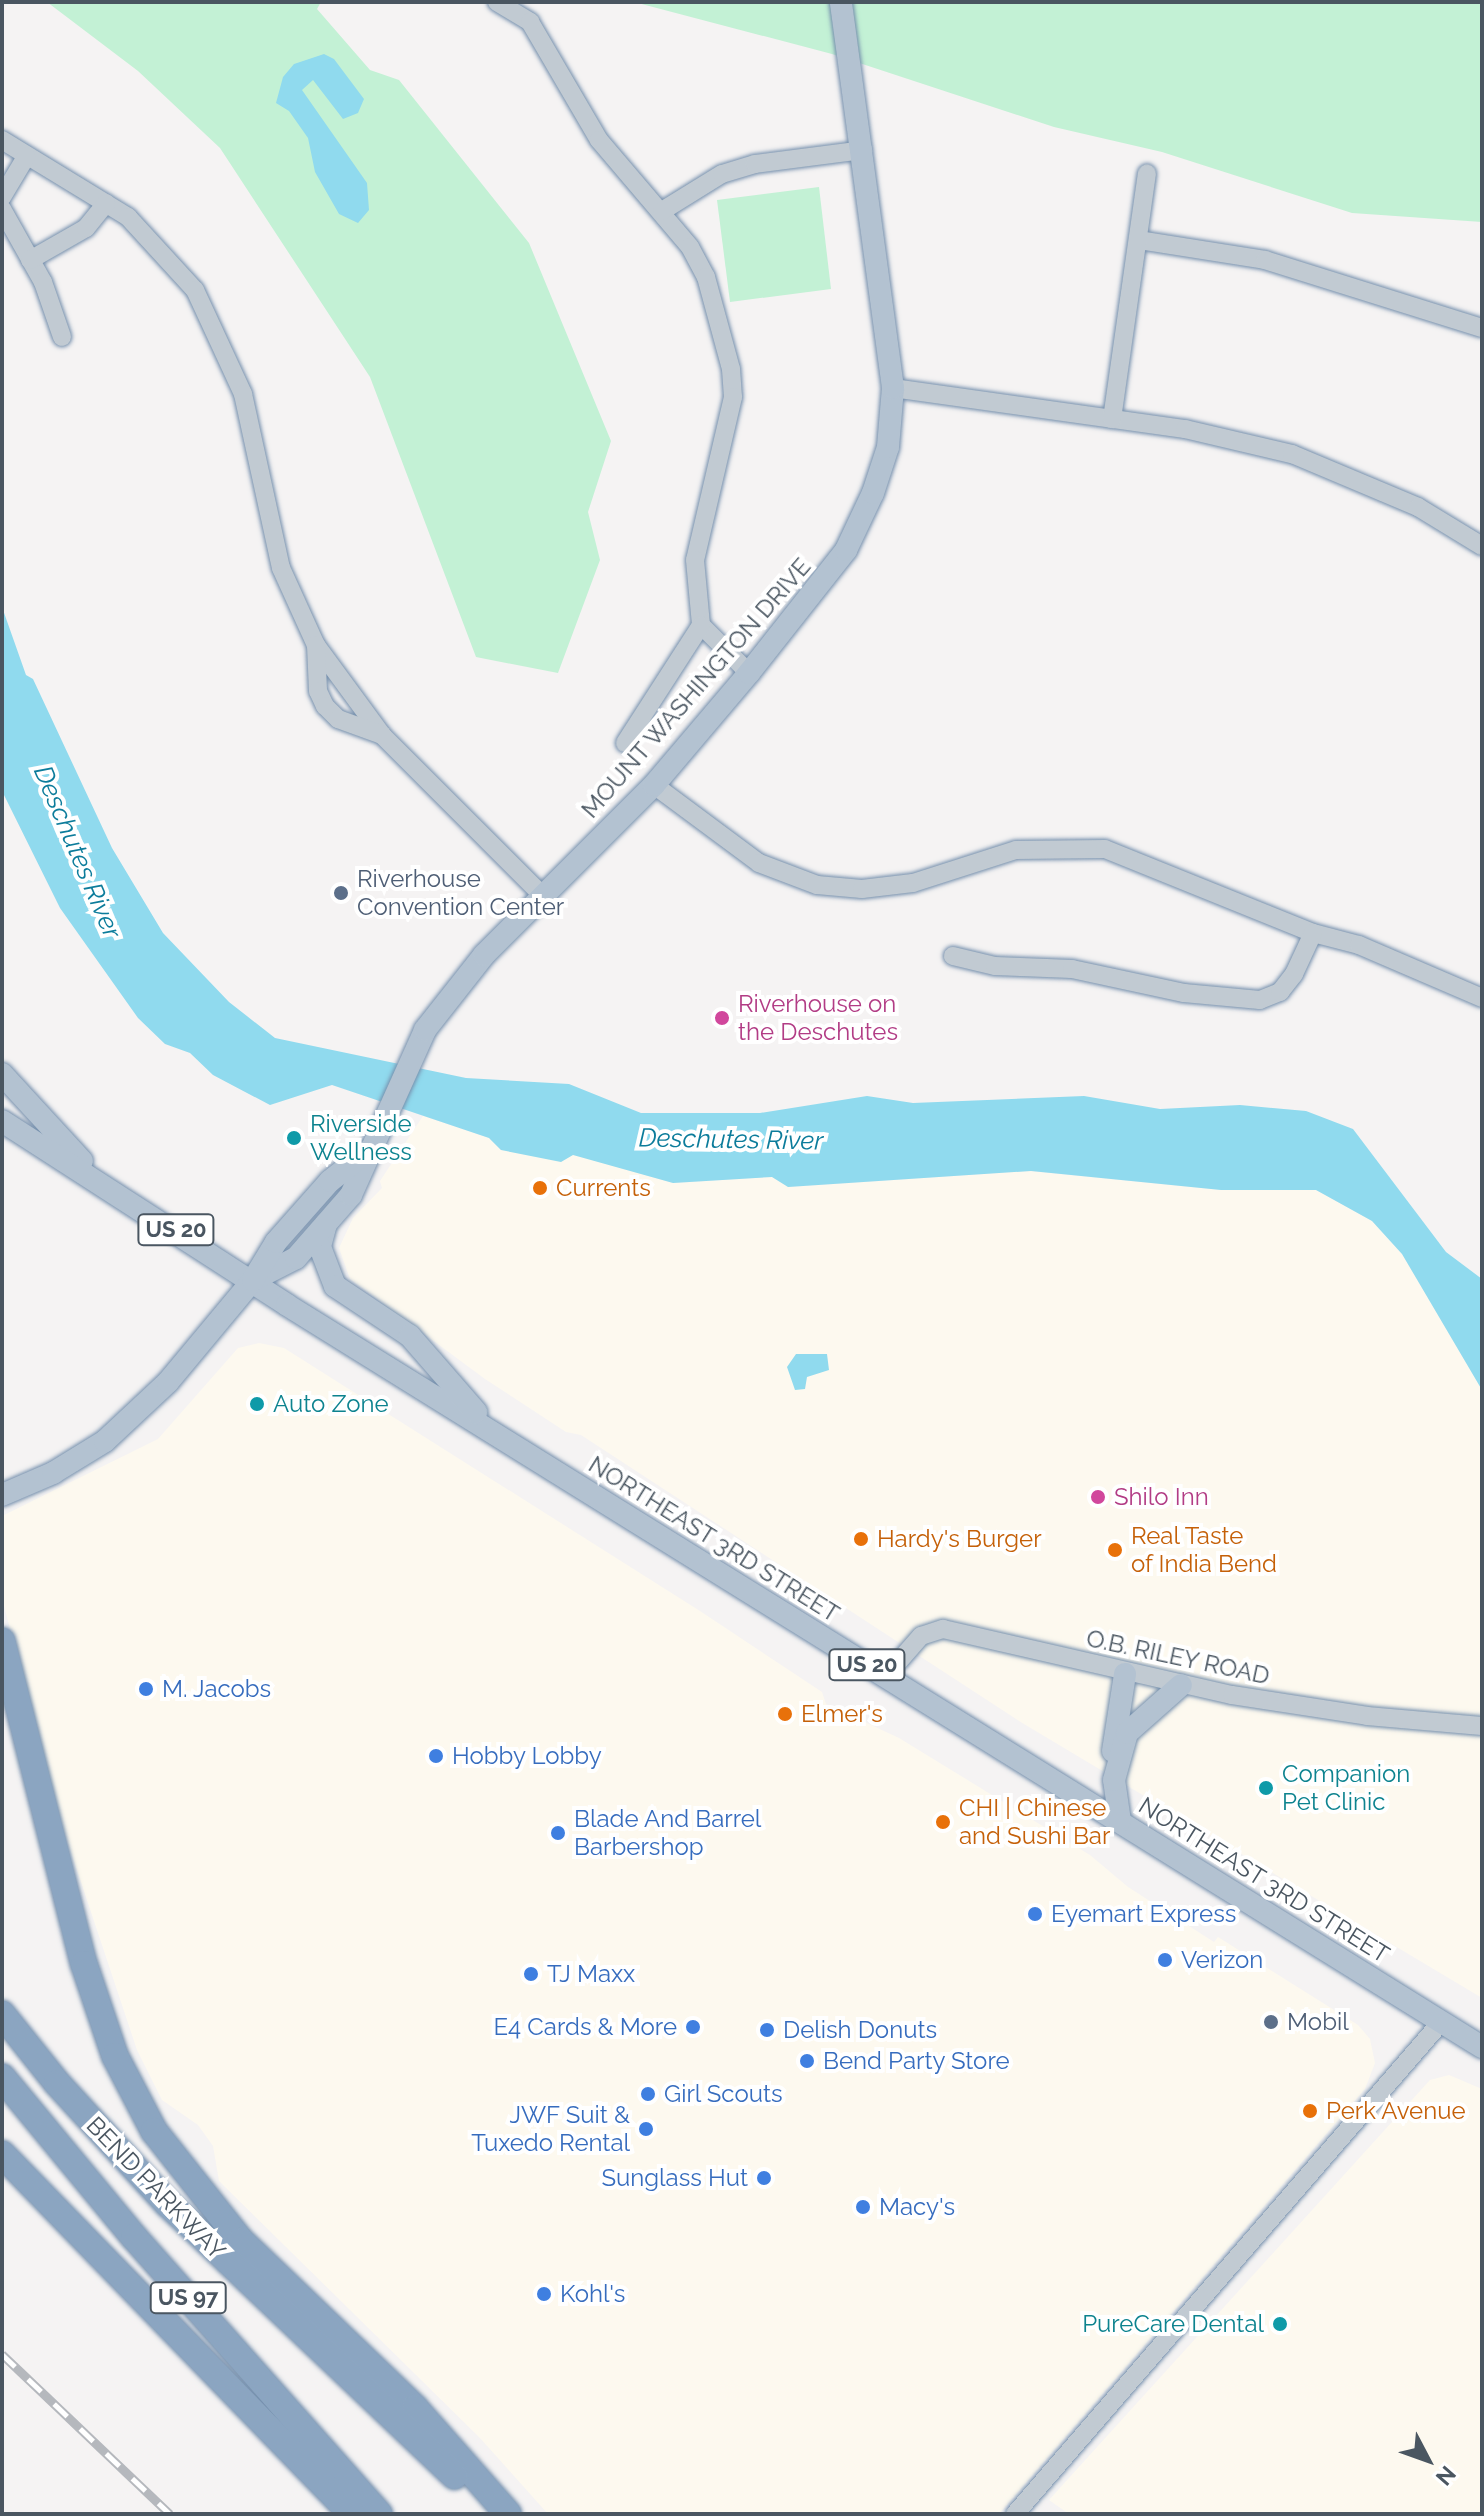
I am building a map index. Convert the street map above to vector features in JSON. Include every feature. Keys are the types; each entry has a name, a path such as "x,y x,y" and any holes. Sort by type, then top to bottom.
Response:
{"highway":[{"path":"2,1641 84,1964 115,2056 154,2131 241,2241 415,2408 508,2514"},
{"name":"BEND PARKWAY","path":"2,2014 168,2204 496,2514"},
{"name":"BEND PARKWAY","path":"2,2077 134,2237 379,2514"},
{"path":"2,2154 352,2514"}],"main road":[{"name":"MOUNT WASHINGTON DRIVE","path":"253,1280 296,1258 364,1176 368,1151 425,1030 484,955 545,898 654,785 749,673 846,550 888,447 893,388 841,2"},
{"path":"2,1074 99,1180"},
{"name":"NORTHEAST 3RD STREET","path":"2,1121 885,1677 1482,2047"},
{"name":"MOUNT WASHINGTON DRIVE","path":"253,1280 276,1242 330,1181 368,1151"},
{"path":"326,1223 320,1247 335,1286 410,1336 490,1428"},
{"path":"2,1495 53,1473 105,1441 168,1382 253,1280"},
{"path":"1120,1821 1111,1759 1125,1674"},
{"path":"1114,1780 1127,1733 1181,1685"}],"street":[{"path":"497,2 530,22 599,140 662,211 706,277 731,369 729,425 695,560 701,625 625,743"},
{"path":"2,140 106,203 150,236 174,262 215,324 259,451 267,520 281,568 316,645 382,735 545,898"},
{"path":"662,211 733,171 863,150"},
{"path":"2,197 26,157"},
{"path":"1112,419 1147,173"},
{"path":"30,260 86,228 106,203"},
{"path":"2,209 30,260 62,337"},
{"path":"1139,240 1265,260 1482,328"},
{"path":"893,388 1185,429 1292,454 1418,507 1482,546"},
{"path":"701,625 749,673"},
{"path":"316,645 318,691 325,706 338,719 382,735"},
{"path":"654,785 749,857 783,875 817,885 862,889 913,883 1016,850 1074,846 1147,863 1313,933 1359,945 1482,998"},
{"path":"953,956 995,966 1072,969 1184,993 1260,1000 1280,992 1294,974 1313,933"},
{"name":"O.B. RILEY ROAD","path":"885,1677 921,1636 943,1629 984,1635 1125,1674 1181,1685 1367,1716 1482,1726"},
{"path":"1015,2514 1442,2021"}],"shaded area":[{"path":"423,1116 489,1138 501,1150 572,1154 673,1183 772,1177 789,1187 1029,1171 1221,1190 1316,1190 1372,1221 1402,1254 1482,1390 1482,1998 1019,1721 581,1435 566,1432 485,1379 350,1279 339,1248 353,1218 382,1188 380,1181"},
{"path":"259,1343 284,1348 700,1611 822,1692 826,1704 899,1738 1090,1855 1128,1887 1214,1942 1218,1937 1358,2025 1370,2039 1375,2063 1365,2089 999,2514 548,2514 480,2438 219,2181 213,2146 198,2125 162,2100 137,2050 59,1816 2,1598 2,1516 158,1439 238,1348"},
{"path":"1449,2075 1482,2089 1482,2514 1069,2514 1049,2500 1430,2080"}],"green space":[{"path":"47,2 321,2 317,9 370,70 399,80 529,243 611,441 588,512 600,560 558,673 476,657 370,377 220,148 138,71"},
{"path":"634,2 1482,2 1482,222 1352,213 1162,152 1054,127 832,54"},
{"path":"819,187 831,289 730,302 717,200"}],"water":[{"path":"324,54 334,59 364,99 358,113 343,119 313,80 302,90 367,183 369,210 358,223 339,214 315,172 308,138 289,111 276,103 283,77 294,64"},
{"name":"Deschutes River","path":"2,607 26,675 33,679 112,848 163,933 229,1002 275,1038 466,1078 569,1084 641,1113 760,1113 867,1096 913,1103 1084,1096 1160,1109 1240,1105 1306,1111 1353,1129 1446,1252 1482,1279 1482,1390 1402,1254 1372,1221 1316,1190 1221,1190 1031,1171 788,1187 772,1177 673,1183 573,1155 561,1162 501,1150 489,1138 332,1085 270,1105 213,1075 190,1053 165,1044 138,1018 60,908 2,791"},
{"path":"796,1354 827,1354 829,1370 807,1377 805,1389 795,1390 787,1367"}],"railway":[{"path":"2,2354 170,2514"}],"place":[{"name":"Riverhouse Convention Center","path":"341,893"},
{"name":"Riverhouse on the Deschutes","path":"722,1018"},
{"name":"Riverside Wellness","path":"294,1138"},
{"name":"Currents","path":"540,1188"},
{"name":"Auto Zone","path":"257,1404"},
{"name":"Shilo Inn","path":"1098,1497"},
{"name":"Hardy's Burger","path":"861,1539"},
{"name":"Real Taste of India Bend","path":"1115,1550"},
{"name":"M. Jacobs","path":"146,1689"},
{"name":"Elmer's","path":"785,1714"},
{"name":"Hobby Lobby","path":"436,1756"},
{"name":"Companion Pet Clinic","path":"1266,1788"},
{"name":"CHI | Chinese and Sushi Bar","path":"943,1822"},
{"name":"Blade And Barrel Barbershop","path":"558,1833"},
{"name":"Eyemart Express","path":"1035,1914"},
{"name":"Verizon","path":"1165,1960"},
{"name":"TJ Maxx","path":"531,1974"},
{"name":"Mobil","path":"1271,2022"},
{"name":"E4 Cards & More","path":"693,2027"},
{"name":"Delish Donuts","path":"767,2030"},
{"name":"Bend Party Store","path":"807,2061"},
{"name":"Girl Scouts","path":"648,2094"},
{"name":"Perk Avenue","path":"1310,2111"},
{"name":"JWF Suit & Tuxedo Rental","path":"646,2129"},
{"name":"Sunglass Hut","path":"764,2178"},
{"name":"Macy's","path":"863,2207"},
{"name":"Kohl's","path":"544,2294"},
{"name":"PureCare Dental","path":"1280,2324"}]}
